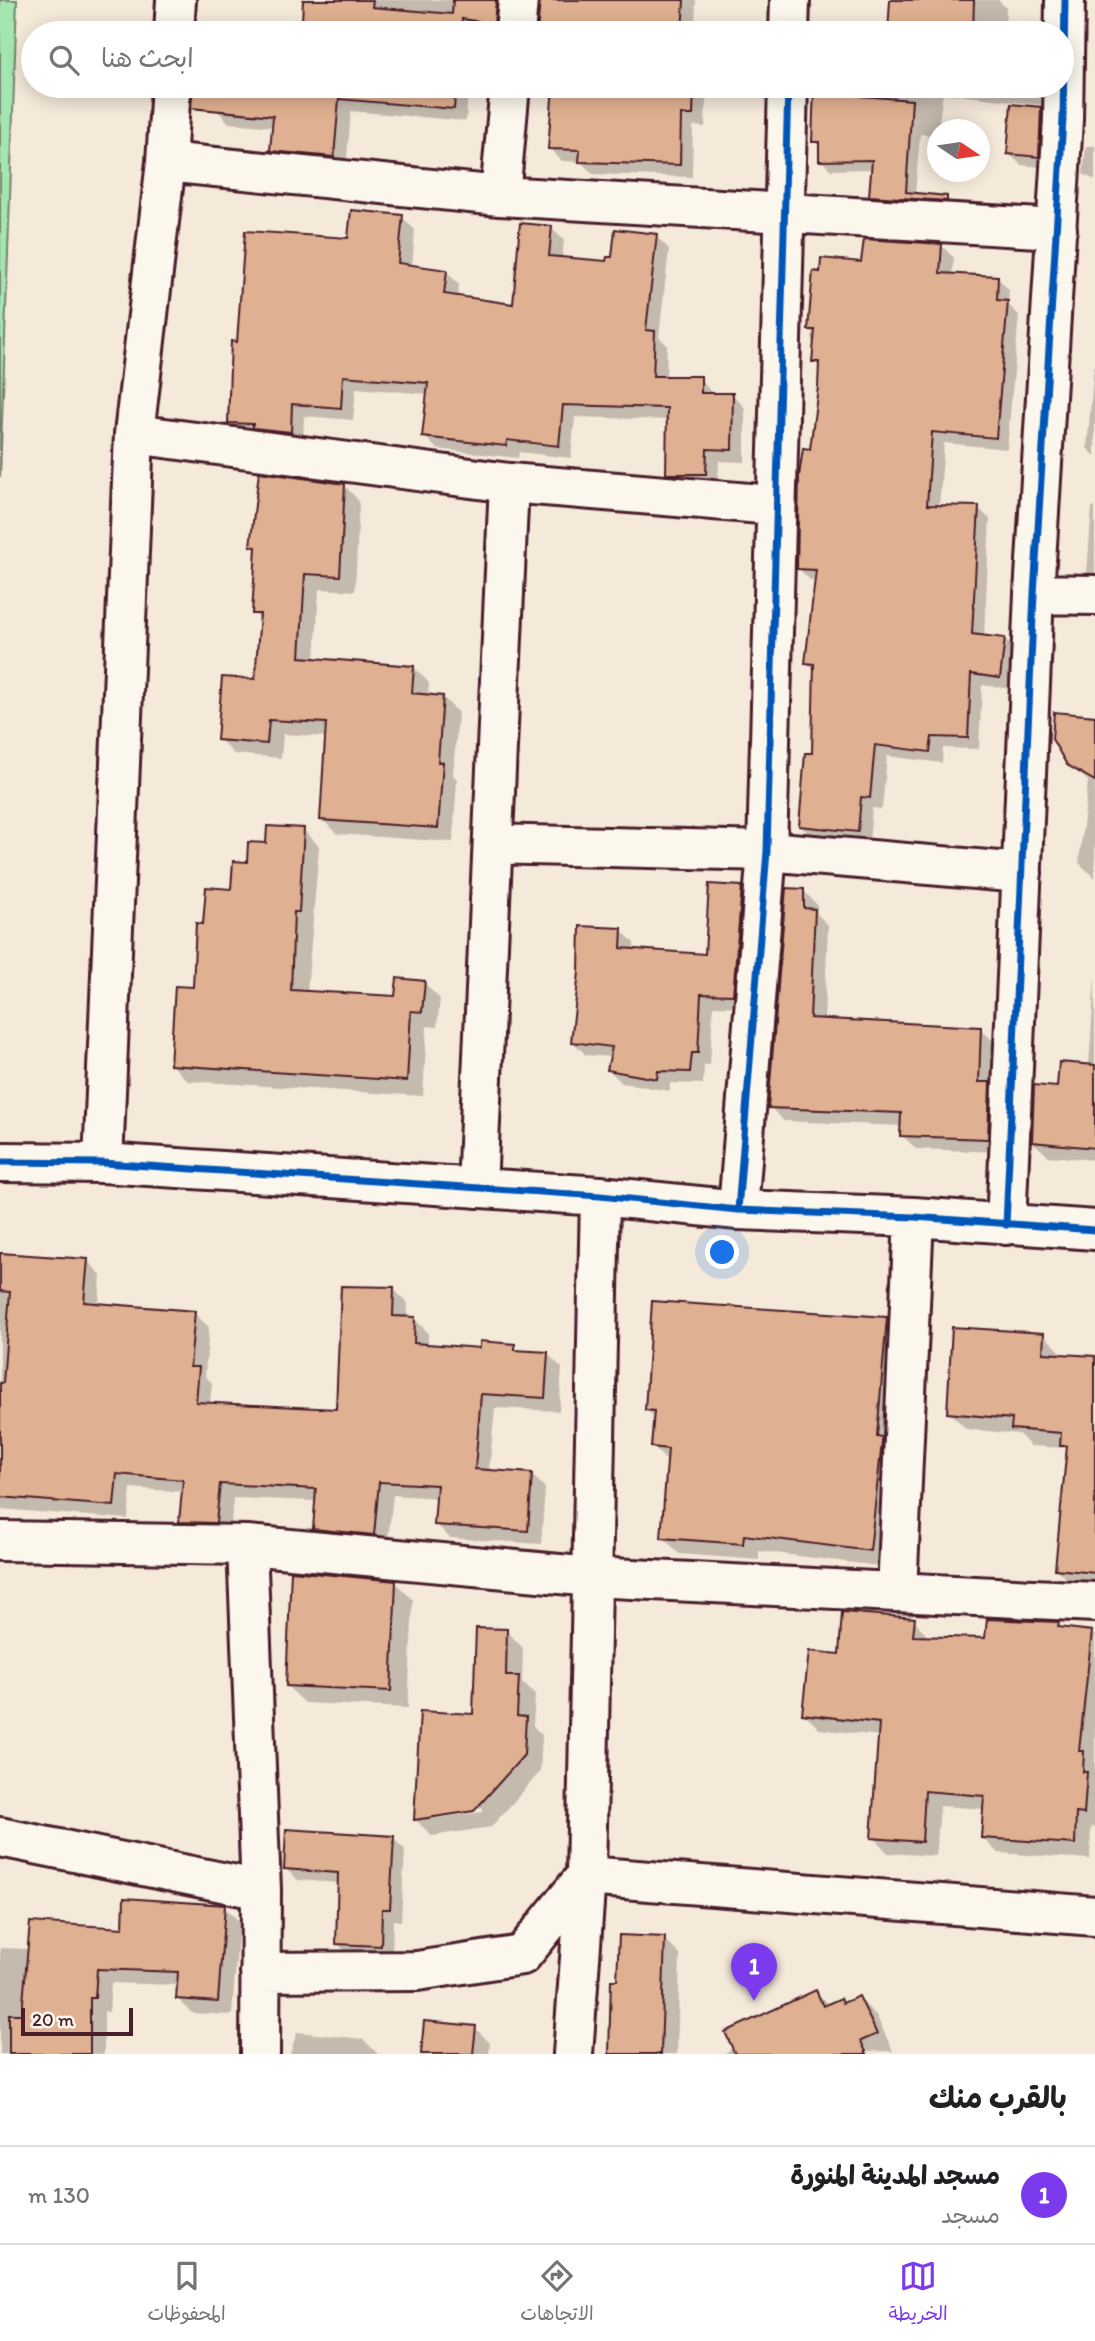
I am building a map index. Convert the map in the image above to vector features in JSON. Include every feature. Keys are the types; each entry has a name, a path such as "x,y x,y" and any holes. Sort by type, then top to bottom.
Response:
{"street":[{"path":"175,21 176,0"},
{"path":"516,21 518,0"},
{"path":"789,21 790,0"},
{"path":"1065,0 1067,21"},
{"path":"1006,1224 1034,594 1056,229 1079,119 1074,76"},
{"path":"103,1163 134,434 166,162 170,98"},
{"path":"500,196 509,98"},
{"path":"738,1210 767,851 774,505 786,214 788,98"},
{"path":"166,162 500,196 1056,229"},
{"path":"134,434 509,483 774,505"},
{"path":"477,1188 509,483"},
{"path":"1034,594 1095,595"},
{"path":"493,844 767,851 1023,873"},
{"path":"0,1162 103,1163 600,1196 738,1210 915,1217 1095,1230"},
{"path":"573,2054 586,1877 600,1196"},
{"path":"897,1592 915,1217"},
{"path":"0,1541 247,1545 592,1577 1095,1602"},
{"path":"247,1545 261,1890 260,2054"},
{"path":"0,1837 261,1890"},
{"path":"586,1877 1095,1916"},
{"path":"260,1972 417,1970 522,1955 586,1877"}],"green space":[{"path":"0,0 17,0 0,477"}],"building":[{"path":"303,0 373,0 372,7 452,14 453,0 496,0 494,21 302,21"},
{"path":"540,0 684,0 683,21 538,21"},
{"path":"890,0 974,0 973,21 889,21"},
{"path":"192,98 455,98 454,109 339,99 334,157 270,151 273,116 191,108"},
{"path":"552,98 694,98 693,115 681,115 680,165 579,162 580,150 548,149"},
{"path":"814,98 912,100 906,192 947,196 947,201 869,196 872,160 819,161 819,142 812,142"},
{"path":"1011,104 1041,107 1039,157 1007,154"},
{"path":"351,210 403,215 398,263 447,270 444,294 513,304 520,223 552,226 549,256 606,261 607,257 612,257 615,229 657,234 646,330 655,331 653,376 701,376 701,393 733,393 732,450 707,449 706,474 666,474 667,408 563,405 559,446 507,440 506,446 422,437 428,383 343,376 341,408 292,404 291,432 253,428 253,424 228,423 231,341 237,342 245,231 348,238"},
{"path":"864,239 942,244 940,273 998,276 997,300 1008,301 996,438 932,432 927,505 979,506 972,634 1005,638 1000,678 971,674 968,738 932,737 930,752 875,745 870,798 861,797 858,832 799,826 805,753 812,753 814,664 805,663 816,570 797,569 799,476 803,448 810,449 818,387 819,362 812,362 815,330 808,330 813,271 820,272 821,258 861,262"},
{"path":"259,472 345,484 340,576 305,574 300,657 414,666 412,693 443,696 438,762 443,762 438,828 320,820 326,723 269,720 267,744 217,740 222,677 255,679 260,614 252,614 256,547 250,546"},
{"path":"1054,712 1095,716 1095,781 1067,765 1052,739"},
{"path":"267,826 304,828 299,912 294,912 291,990 395,996 397,978 425,981 422,1012 411,1011 407,1081 170,1065 175,986 193,987 196,923 203,924 206,887 231,889 233,861 247,862 248,842 266,843"},
{"path":"709,884 742,886 733,995 701,994 698,1053 692,1053 690,1072 658,1071 657,1079 607,1070 612,1047 571,1042 579,972 580,926 622,928 621,948 705,954"},
{"path":"786,888 804,889 804,908 815,909 810,1018 981,1027 979,1082 990,1082 988,1139 900,1136 901,1113 768,1108"},
{"path":"1059,1062 1095,1065 1095,1148 1032,1142 1034,1085 1057,1087"},
{"path":"0,1253 88,1259 84,1302 195,1311 190,1367 199,1367 196,1402 336,1409 341,1286 394,1287 393,1316 415,1317 414,1343 480,1348 480,1341 515,1344 515,1350 548,1352 545,1398 481,1394 475,1469 532,1473 528,1531 434,1525 437,1485 379,1482 374,1535 313,1529 316,1489 220,1484 216,1523 179,1522 183,1480 117,1474 114,1506 0,1497 0,1383 3,1383 10,1292 0,1291"},
{"path":"652,1301 887,1317 877,1436 882,1437 882,1442 870,1551 744,1535 743,1544 661,1538 668,1449 651,1447 654,1411 645,1410"},
{"path":"952,1327 1044,1333 1043,1353 1095,1356 1095,1573 1055,1569 1067,1446 1060,1446 1061,1433 1011,1429 1012,1419 947,1413"},
{"path":"291,1571 396,1581 391,1691 286,1686"},
{"path":"842,1612 915,1618 913,1636 985,1638 987,1619 1059,1622 1058,1627 1092,1631 1079,1751 1084,1751 1083,1772 1087,1772 1084,1814 1076,1813 1075,1844 981,1838 984,1796 925,1791 922,1842 871,1838 879,1723 802,1714 809,1651 839,1654"},
{"path":"476,1628 507,1629 506,1676 519,1676 517,1716 526,1717 524,1755 474,1811 414,1820 420,1711 473,1714"},
{"path":"286,1829 394,1836 390,1909 382,1909 381,1946 336,1944 338,1873 284,1869"},
{"path":"124,1898 225,1905 218,2002 176,1999 178,1972 97,1969 95,1998 90,1998 90,2054 9,2054 9,2014 22,2014 30,1922 123,1928"},
{"path":"619,1935 665,1937 661,2054 609,2054 611,1980 617,1980"},
{"path":"816,1990 823,2006 841,1998 843,2003 859,1996 877,2034 861,2041 867,2054 735,2054 725,2032"},
{"path":"424,2021 476,2026 473,2054 421,2054"}],"cycle path":[{"path":"1065,0 1065,21"},
{"path":"738,1210 767,851 788,98"},
{"path":"1006,1225 1034,594 1063,98"},
{"path":"0,1162 103,1163 600,1196 738,1210 914,1217 1095,1230"}],"place":[{"name":"مسجد المدينة المنورة","path":"754,2001"}]}
